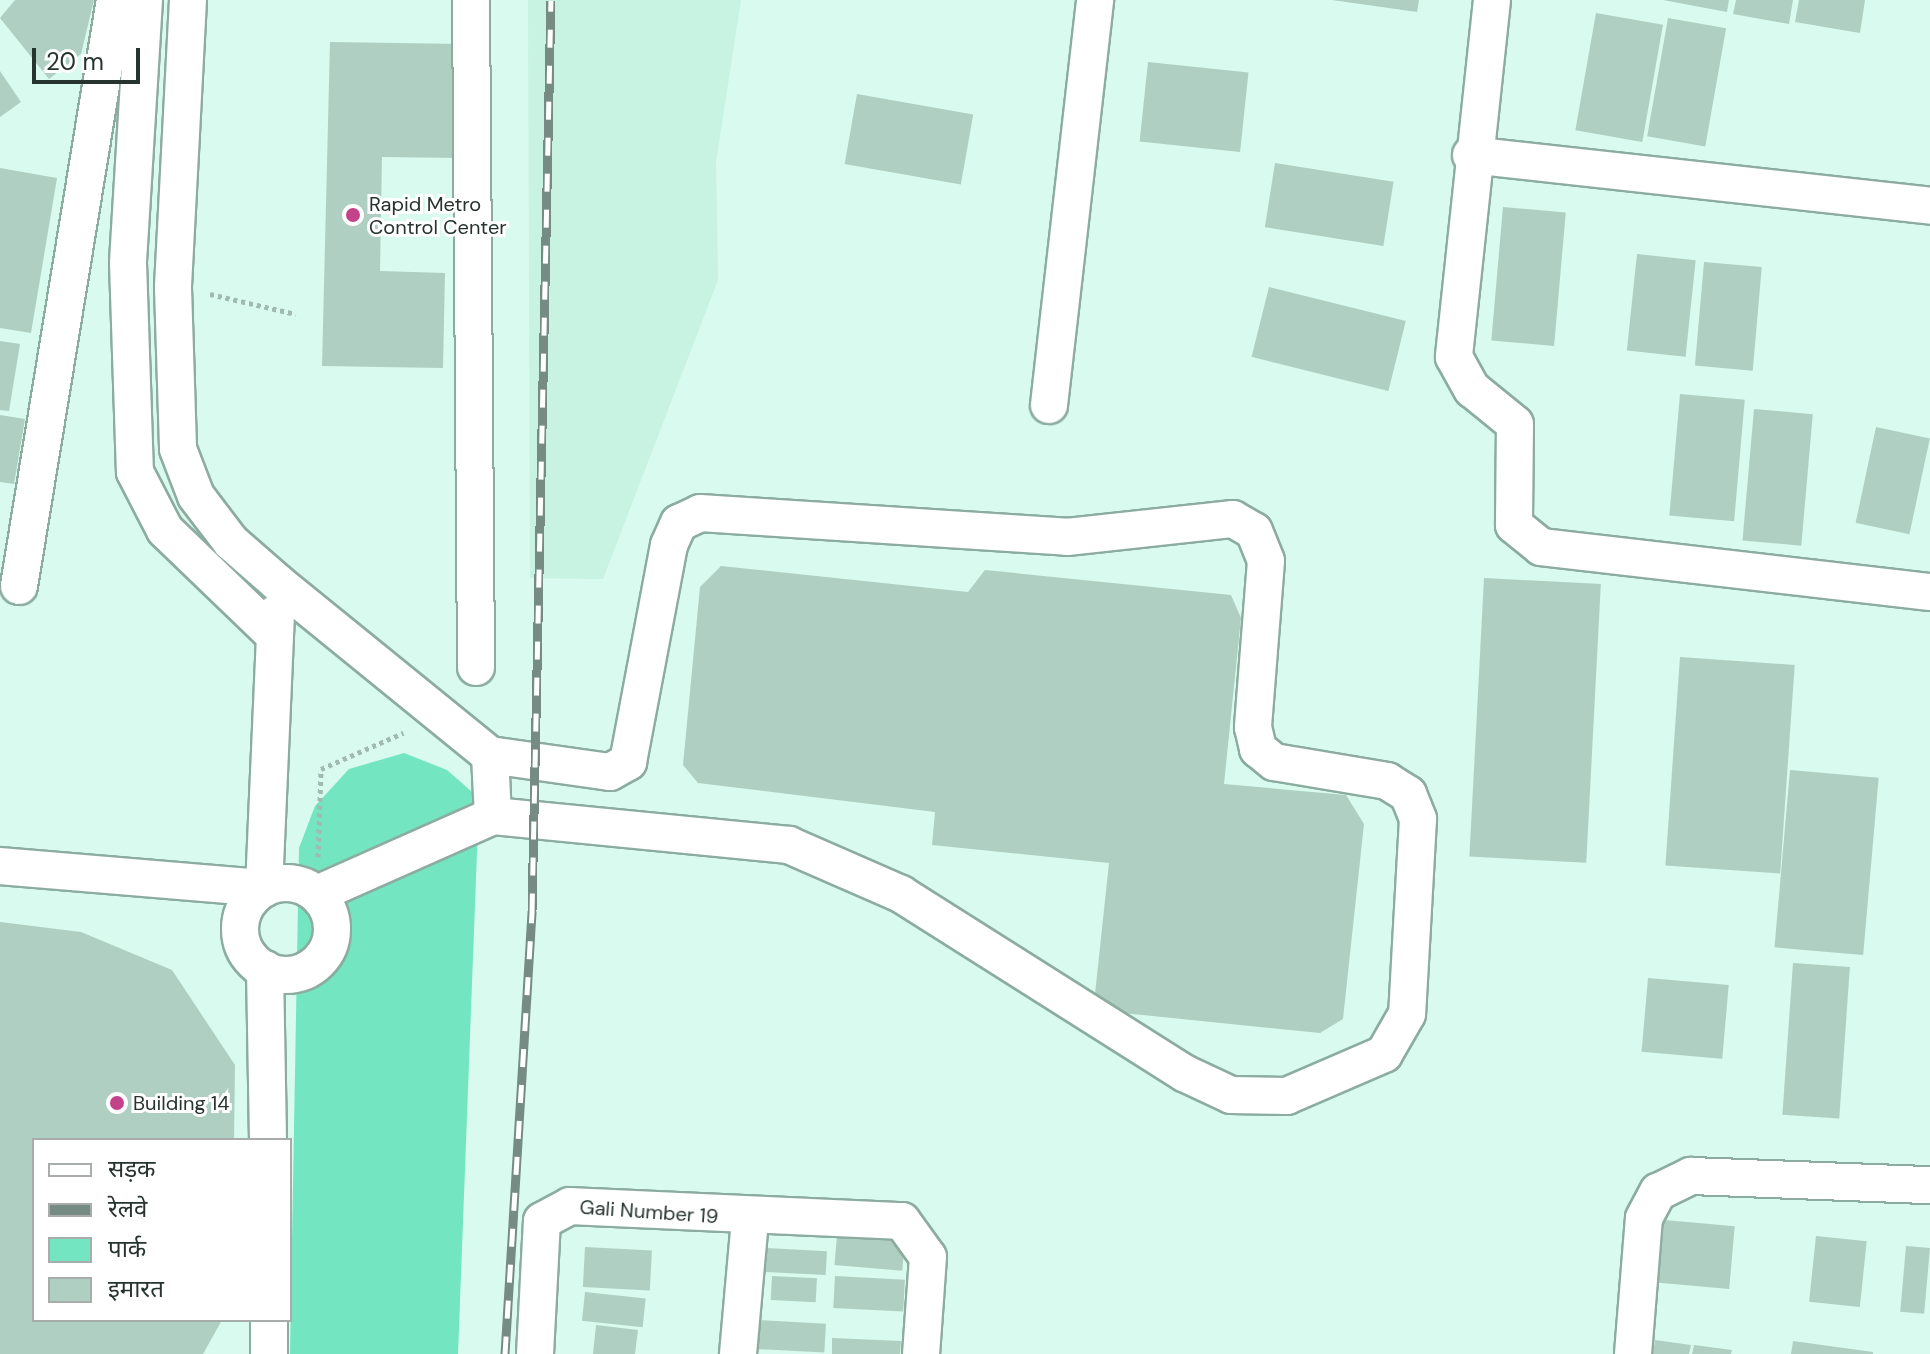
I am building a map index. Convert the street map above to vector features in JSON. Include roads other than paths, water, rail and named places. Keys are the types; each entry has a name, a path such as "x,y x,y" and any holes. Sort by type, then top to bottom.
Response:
{"street":[{"path":"19,586 115,0"},
{"path":"144,0 128,263 135,472 147,503 274,635"},
{"path":"188,0 173,288 178,449 196,496 231,542 278,583 462,728 490,755 610,772 628,762 669,545 679,523 700,513 1067,537 1233,519 1254,531 1266,561 1253,727 1258,749 1274,762 1387,781 1408,794 1418,819 1407,1014 1384,1054 1341,1076 1287,1096 1231,1095 850,866 789,845 493,816 317,894"},
{"path":"471,0 476,667"},
{"path":"1049,405 1095,0"},
{"path":"1492,0 1471,155 1454,357 1472,389 1515,424 1512,506 1525,539 1930,592"},
{"path":"1471,155 1930,206"},
{"path":"131,356 175,353"},
{"path":"0,866 264,888 295,883 317,894 333,929 324,956 300,974 265,969 248,955 239,927 264,888 278,583"},
{"path":"490,755 493,816"},
{"path":"265,969 268,1138"},
{"path":"1633,1354 1644,1218 1658,1192 1691,1176 1930,1185"},
{"name":"Gali Number 19","path":"535,1354 542,1221 554,1210 750,1219 902,1221 918,1235 928,1257 921,1354"},
{"path":"738,1354 750,1219"},
{"path":"269,1322 269,1354"}],"railway":[{"path":"505,1354 532,911 551,0"}],"place":[{"name":"Rapid Metro Control Center","path":"353,215"},
{"name":"Building 14","path":"117,1103"}]}
